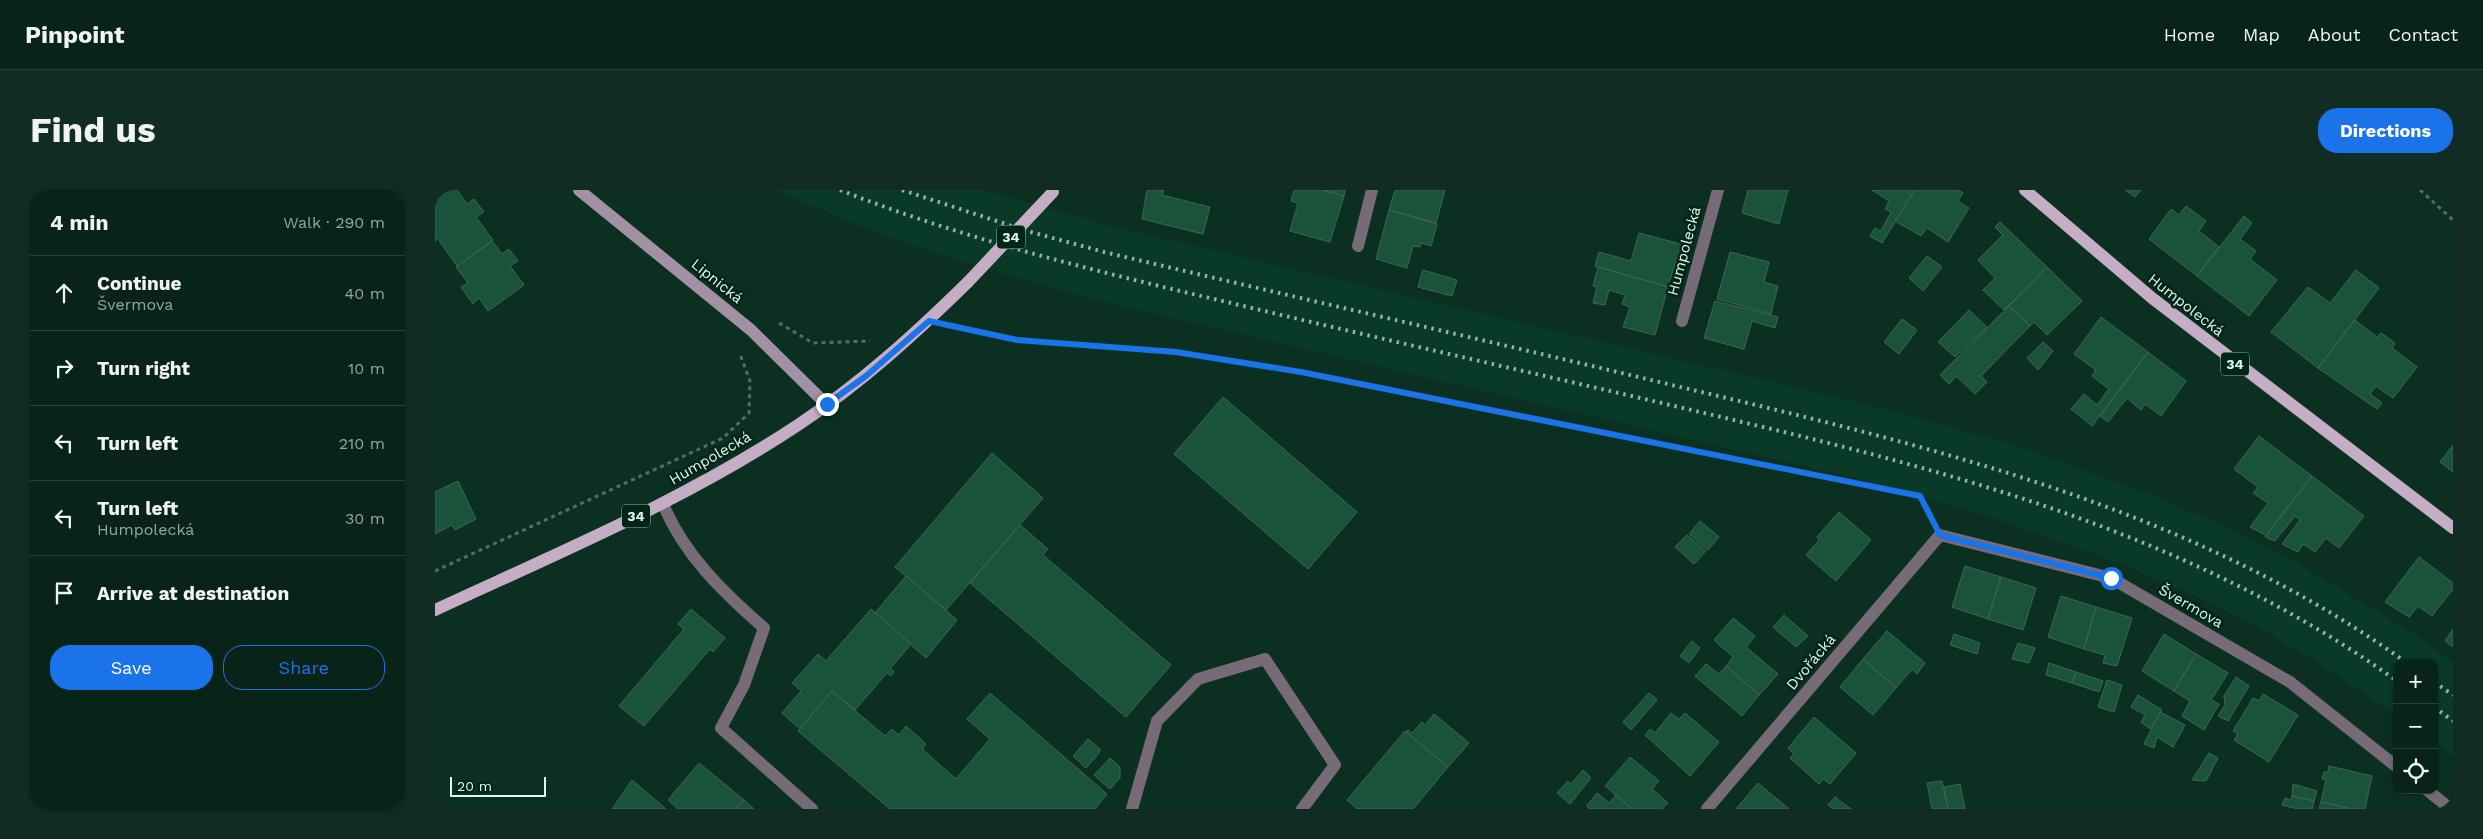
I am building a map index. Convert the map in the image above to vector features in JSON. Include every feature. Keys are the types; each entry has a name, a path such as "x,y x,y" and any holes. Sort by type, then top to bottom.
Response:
{"main road":[{"name":"Humpolecká","path":"2025,190 2151,298 2453,528"},
{"name":"Humpolecká","path":"435,610 663,504 757,451 827,404 866,376 929,321 969,282 1054,191"}],"street":[{"name":"Lipnická","path":"579,190 751,330 827,404"},
{"path":"1358,246 1372,190"},
{"name":"Humpolecká","path":"1682,321 1718,190"},
{"path":"663,504 671,524 689,551 726,594 764,628 744,685 721,728 812,809"},
{"name":"Švermova","path":"1940,535 2111,578 2290,682 2393,764"},
{"name":"Dvořácká","path":"1707,809 1940,535"},
{"path":"1132,809 1157,721 1199,679 1265,659 1335,765 1302,809"},
{"path":"2432,794 2451,809"}],"path":[{"path":"2420,190 2453,220"},
{"path":"435,571 723,438 749,413 750,381 738,348 764,314 813,343 871,340"},
{"path":"929,321 1017,340 1176,352 1301,372 1920,496 1940,535"}],"shaded area":[{"path":"775,190 984,190 1110,226 1870,405 2011,444 2152,495 2221,525 2289,559 2414,634 2453,663 2453,757 2438,745 2438,659 2393,659 2393,712 2314,660 2254,625 2189,593 2124,565 1988,516 1851,477 1092,299 934,253 863,227"}],"building":[{"path":"446,190 457,190 467,204 474,199 484,212 476,217 493,240 457,266 438,239 435,241 435,198"},
{"path":"1147,190 1164,190 1162,195 1210,207 1203,234 1142,219"},
{"path":"1294,190 1322,190 1344,196 1330,242 1290,231 1298,203 1291,201"},
{"path":"1322,190 1345,190 1344,196"},
{"path":"1395,190 1445,190 1436,223 1389,210"},
{"path":"1748,190 1788,190 1779,224 1742,213"},
{"path":"1872,190 1915,190 1882,243 1870,236 1875,228 1881,231 1891,212 1885,209 1889,201"},
{"path":"1915,190 1958,190 1963,193 1958,201 1969,208 1948,242 1927,228 1921,236 1895,221"},
{"path":"2125,190 2141,190 2135,197"},
{"path":"2186,206 2206,221 2199,231 2219,247 2197,276 2149,239 2171,209 2179,215"},
{"path":"1389,210 1437,224 1431,246 1421,243 1420,247 1413,246 1407,268 1376,259"},
{"path":"2244,216 2252,223 2240,239 2256,251 2250,259 2277,280 2249,316 2197,276"},
{"path":"2000,222 2047,267 2004,310 1983,290 1995,278 1978,260 2003,235 1995,227"},
{"path":"1639,233 1681,244 1668,287 1595,266 1599,252 1631,261"},
{"path":"492,241 502,254 509,249 518,261 510,266 524,285 488,311 479,298 473,304 461,287 468,283 456,267"},
{"path":"1730,252 1769,262 1764,282 1778,286 1771,314 1717,299"},
{"path":"1927,256 1942,267 1923,291 1909,278"},
{"path":"1598,267 1668,287 1655,335 1623,327 1630,307 1622,304 1625,295 1609,290 1605,305 1593,303 1597,287 1593,286"},
{"path":"2047,267 2082,301 2047,335 2034,322 2030,326 2009,306"},
{"path":"1423,270 1457,280 1452,296 1418,287"},
{"path":"2356,270 2379,288 2318,368 2271,332 2308,287 2330,303"},
{"path":"1715,301 1778,317 1775,328 1752,321 1744,349 1704,338"},
{"path":"2009,306 2030,326 1981,376 1987,382 1975,394 1956,376 1949,384 1940,375"},
{"path":"1969,310 1987,327 1955,357 1938,342"},
{"path":"2101,317 2148,352 2092,426 2071,409 2084,394 2097,405 2109,389 2092,376 2096,370 2074,354"},
{"path":"1902,319 1917,330 1899,354 1884,342"},
{"path":"2355,320 2377,337 2381,333 2395,343 2392,348 2417,367 2393,398 2376,386 2370,394 2382,403 2377,409 2318,368"},
{"path":"2043,342 2053,351 2038,370 2027,358"},
{"path":"2148,352 2186,381 2161,416 2145,404 2141,410 2127,398 2108,422 2100,416"},
{"path":"1223,397 1357,512 1308,569 1174,454"},
{"path":"2259,436 2312,476 2266,535 2250,527 2268,503 2253,493 2258,487 2234,469"},
{"path":"2453,445 2453,472 2440,462"},
{"path":"992,453 1043,498 946,610 895,567"},
{"path":"2312,476 2364,516 2339,548 2326,538 2315,552 2303,544 2298,552 2282,544 2300,520 2295,516 2275,541 2265,537"},
{"path":"458,481 476,519 455,530 452,525 435,534 435,492"},
{"path":"1839,512 1871,540 1836,581 1806,555 1819,540 1817,537"},
{"path":"1700,521 1719,537 1708,550 1689,534"},
{"path":"1020,525 1048,549 1043,555 1171,665 1126,717 970,583"},
{"path":"1687,535 1706,551 1694,564 1675,547"},
{"path":"2419,557 2453,583 2453,589 2432,616 2418,606 2409,617 2385,602"},
{"path":"1965,566 2001,577 1988,619 1952,607"},
{"path":"906,576 957,620 926,658 875,613"},
{"path":"2001,577 2036,588 2023,630 1988,619"},
{"path":"2061,596 2096,607 2084,649 2048,637"},
{"path":"2096,607 2132,618 2117,666 2103,663 2105,655 2084,649"},
{"path":"691,609 725,638 713,652 710,649 644,726 619,706 684,629 678,624"},
{"path":"871,609 911,644 890,669 894,672 891,676 887,673 855,710 832,691 800,729 782,713 801,691 792,683 818,654 826,661"},
{"path":"1784,615 1808,636 1796,647 1773,627"},
{"path":"1733,618 1755,636 1746,647 1778,674 1759,695 1726,666 1733,657 1714,640"},
{"path":"2453,629 2453,647 2445,641"},
{"path":"1887,631 1925,663 1917,674 1912,669 1896,688 1863,659"},
{"path":"1954,634 1980,643 1977,654 1950,645"},
{"path":"2164,634 2196,654 2174,691 2142,671"},
{"path":"1692,641 1700,648 1689,663 1680,656"},
{"path":"2018,643 2035,648 2029,663 2012,659"},
{"path":"2196,654 2228,673 2211,700 2219,704 2204,730 2182,716 2190,701 2174,691"},
{"path":"1863,659 1896,688 1873,715 1840,687"},
{"path":"2049,663 2076,672 2072,683 2046,675"},
{"path":"1706,664 1719,674 1726,666 1759,695 1742,716 1695,676"},
{"path":"2076,672 2103,681 2099,692 2072,683"},
{"path":"2236,677 2249,686 2228,721 2218,716 2225,705 2224,696"},
{"path":"2107,680 2122,685 2114,712 2098,707"},
{"path":"832,691 885,736 892,729 899,735 906,726 926,744 922,749 956,779 990,739 967,719 990,693 1107,794 1095,809 890,809 798,731"},
{"path":"1649,693 1657,700 1631,730 1623,722"},
{"path":"2263,694 2298,715 2269,762 2234,740 2238,734 2233,731 2253,698 2259,701"},
{"path":"2138,695 2162,710 2150,729 2141,722 2145,715 2131,707"},
{"path":"2160,712 2185,725 2173,747 2157,737 2154,748 2144,744"},
{"path":"1671,713 1679,719 1685,713 1719,742 1690,776 1645,735 1650,729 1655,733"},
{"path":"1434,714 1469,743 1448,767 1406,732 1408,730 1412,733 1422,722 1425,725"},
{"path":"1814,717 1856,753 1830,784 1823,779 1819,784 1790,758 1794,754 1788,748"},
{"path":"1405,731 1448,767 1413,809 1357,809 1347,800"},
{"path":"1088,739 1100,749 1100,752 1086,768 1073,756"},
{"path":"2209,753 2218,758 2206,781 2192,780"},
{"path":"1630,757 1659,781 1652,789 1668,803 1662,809 1632,809 1605,786"},
{"path":"1110,758 1120,767 1120,778 1110,789 1094,775"},
{"path":"699,763 744,800 736,809 678,809 668,800"},
{"path":"2329,766 2372,776 2365,809 2351,809 2321,802 2326,780 2322,779 2324,772 2328,772"},
{"path":"1583,770 1591,778 1570,804 1557,793 1568,781 1571,784"},
{"path":"632,780 666,809 612,809"},
{"path":"1942,781 1948,809 1932,809 1927,783"},
{"path":"1758,783 1789,809 1736,809"},
{"path":"1960,784 1965,809 1948,809 1944,787"},
{"path":"2293,784 2317,791 2314,801 2292,796"},
{"path":"1597,793 1609,803 1616,795 1632,809 1590,809 1587,806"},
{"path":"2292,796 2314,801 2312,809 2298,809 2282,805 2285,798 2290,800"},
{"path":"1835,797 1851,809 1833,809 1828,805"},
{"path":"744,800 754,809 736,809"},
{"path":"2321,802 2351,809 2319,809"}],"railway":[{"path":"840,190 941,226 1095,270 1828,443 1998,491 2082,519 2164,552 2245,589 2322,632 2393,678"},
{"path":"902,190 1027,231 1104,252 1772,409 1962,459 2056,489 2148,523 2238,563 2324,609 2401,659"},
{"path":"2438,685 2453,695"},
{"path":"2438,710 2453,721"}],"route":[{"path":"827,404 866,376 929,321 1017,340 1176,352 1301,372 1667,447 1920,496 1940,535 2111,578"}]}
